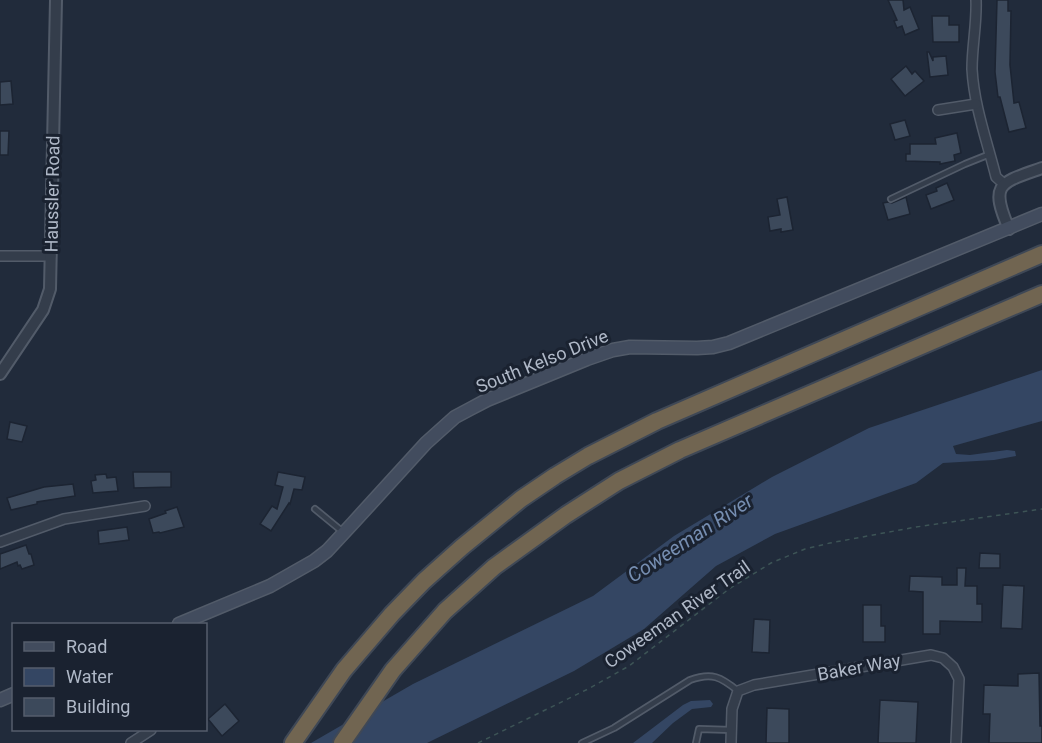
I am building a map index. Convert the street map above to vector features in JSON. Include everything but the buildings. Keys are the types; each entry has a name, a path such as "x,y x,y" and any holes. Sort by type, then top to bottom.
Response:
{"highway":[{"path":"293,743 344,670 424,581 521,499 555,476 588,456 657,421 1042,254"},
{"path":"342,743 393,670 445,611 494,567 566,515 620,482 680,450 1042,294"}],"main road":[{"name":"South Kelso Drive","path":"181,623 270,586 314,561 327,551 426,443 455,417 487,400 613,350 630,347 697,348 729,343 1042,214"}],"street":[{"name":"Haussler Road","path":"0,374 43,310 50,289 56,0"},
{"path":"976,0 977,16 972,68 976,104 996,177 1004,184"},
{"path":"938,110 976,104"},
{"path":"1009,229 998,197 1004,184 1042,168"},
{"path":"0,256 51,256"},
{"path":"0,542 64,519 145,506"},
{"name":"Baker Way","path":"738,691 754,685 931,655 943,658 953,667 959,679 956,743"},
{"path":"731,743 732,709 738,691"},
{"path":"131,743 148,731"}],"lane":[{"path":"891,199 990,154"},
{"path":"315,509 344,533"},
{"path":"582,743 614,728 690,680 701,676 724,679 738,691"},
{"path":"696,743 699,729 732,730"}],"path":[{"name":"Coweeman River Trail","path":"478,743 588,689 629,666 729,589 771,563 805,549 830,543 916,527 1042,509"}],"water":[{"name":"Coweeman River","path":"1042,370 1042,421 953,446 956,454 970,455 1007,450 1015,451 1016,456 994,460 943,463 916,483 775,534 716,566 644,629 574,671 427,743 311,743 413,684 593,596 674,536 772,477 869,428"},
{"path":"710,700 713,704 711,707 692,709 652,743 633,743 683,705 691,701"}]}
